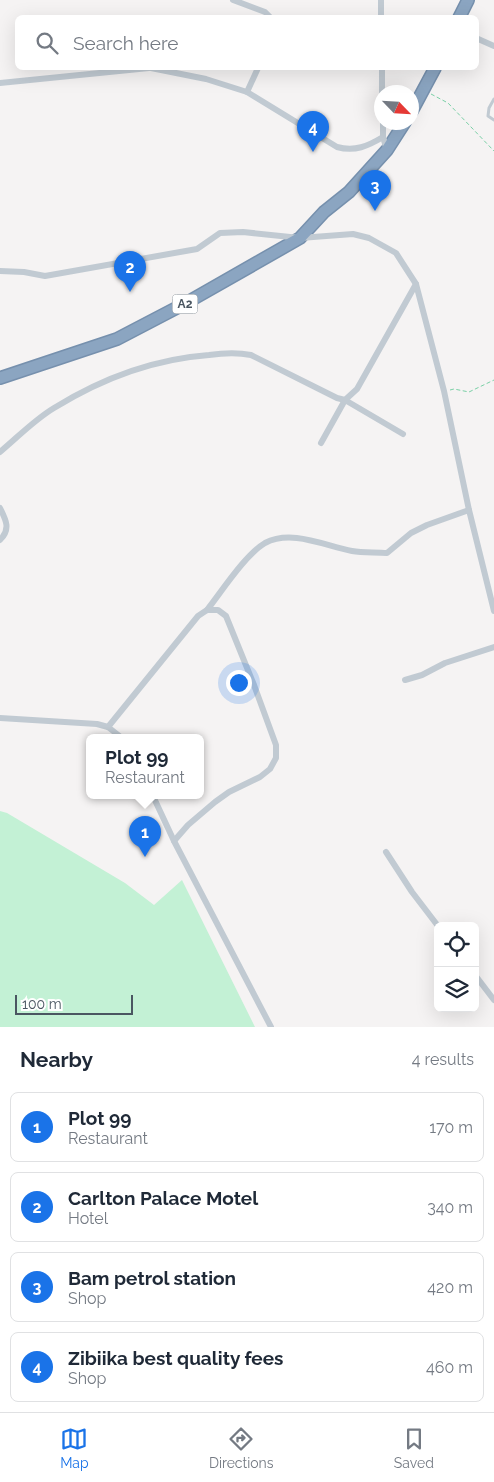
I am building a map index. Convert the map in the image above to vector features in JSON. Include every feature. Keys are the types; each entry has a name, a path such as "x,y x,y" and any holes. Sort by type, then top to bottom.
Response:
{"highway":[{"path":"460,15 468,0"},
{"path":"419,99 434,70"},
{"name":"A2","path":"0,378 117,339 186,304 300,238 324,212 348,192 386,150 400,130"}],"street":[{"path":"232,0 265,12 268,15"},
{"path":"381,0 381,15"},
{"path":"479,39 494,46"},
{"path":"0,83 130,70"},
{"path":"160,70 206,79 248,92 337,147 348,150 360,148 383,137"},
{"path":"248,92 257,70"},
{"path":"382,70 382,85"},
{"path":"383,130 386,150"},
{"path":"0,271 24,272 45,276 197,249 220,233 242,232 300,238 353,234 369,238 396,253 416,284 444,392 494,611"},
{"path":"321,443 345,400 357,389 416,284"},
{"path":"0,452 27,428 54,408 115,377 153,363 181,357 239,352 251,355 337,398 345,400 376,416 403,434"},
{"path":"0,508 6,519 7,526 5,534 0,540"},
{"path":"108,727 198,616 208,610 245,562 266,543 286,538 353,551 387,553 411,533 427,525 470,510"},
{"path":"174,841 215,802 229,792 260,778 270,769 276,758 276,745 226,616 218,610 208,610"},
{"path":"404,680 422,675 445,664 494,647"},
{"path":"0,718 97,724 108,727 117,734"},
{"path":"154,799 174,841 271,1027"},
{"path":"386,852 412,892 435,922"},
{"path":"479,980 494,1000"}],"lane":[{"path":"494,98 488,112 488,116 494,120"}],"path":[{"path":"424,90 448,103 494,151"},
{"path":"444,392 454,388 469,392 494,380"}],"green space":[{"path":"0,811 7,813 125,883 154,905 182,880 255,1027 0,1027"}],"place":[{"name":"Zibiika best quality fees","path":"313,152"},
{"name":"Bam petrol station","path":"375,211"},
{"name":"Carlton Palace Motel","path":"130,292"},
{"name":"Plot 99","path":"145,857"}]}
